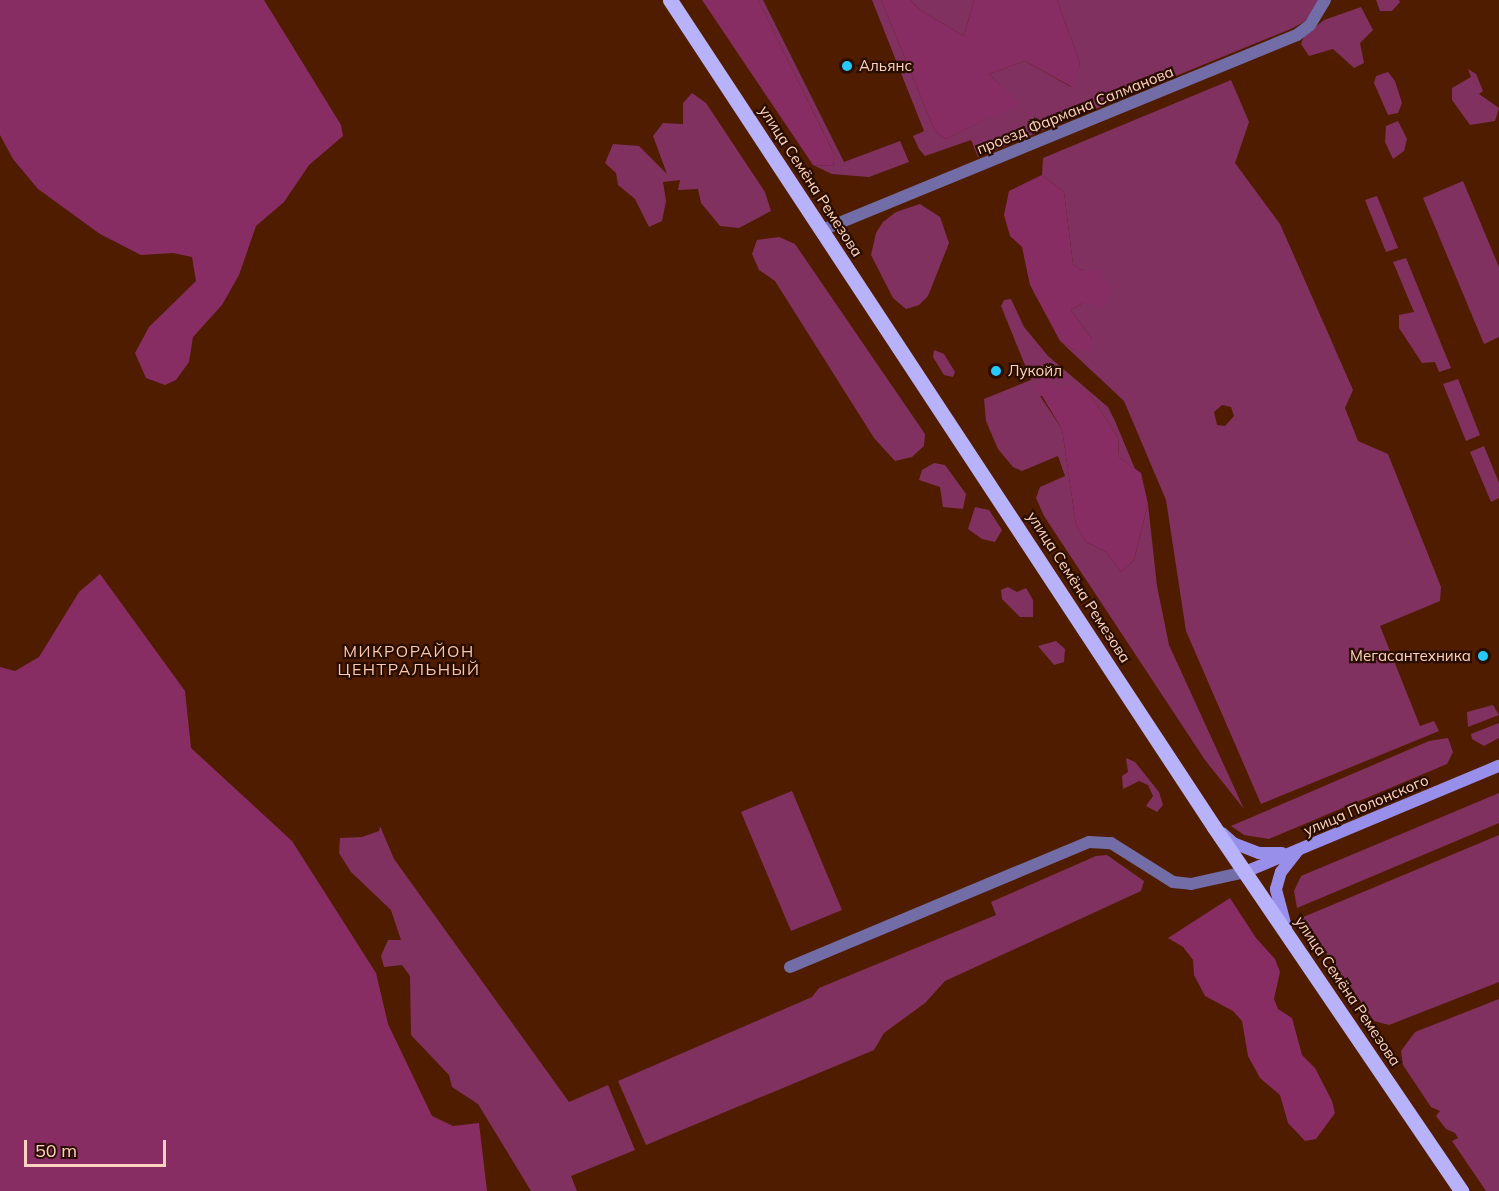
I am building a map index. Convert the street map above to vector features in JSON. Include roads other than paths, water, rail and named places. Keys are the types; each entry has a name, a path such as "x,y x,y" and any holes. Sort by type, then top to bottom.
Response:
{"main road":[{"name":"улица Семёна Ремезова","path":"670,0 1214,827 1461,1191"},
{"name":"улица Полонского","path":"1245,872 1499,766"},
{"path":"1214,827 1233,843 1259,853 1298,850"},
{"path":"1290,939 1276,889 1281,872 1298,850"}],"street":[{"name":"проезд Фармана Салманова","path":"822,230 1297,35 1310,26 1325,0"},
{"path":"790,967 1089,842 1111,843 1173,882 1191,884 1245,872"}],"place":[{"name":"Альянс","path":"847,66"},
{"name":"Лукойл","path":"996,371"},
{"name":"Мегасантехника","path":"1483,656"}],"district":[{"name":"МИКРОРАЙОН ЦЕНТРАЛЬНЫЙ","path":"409,660"}]}
